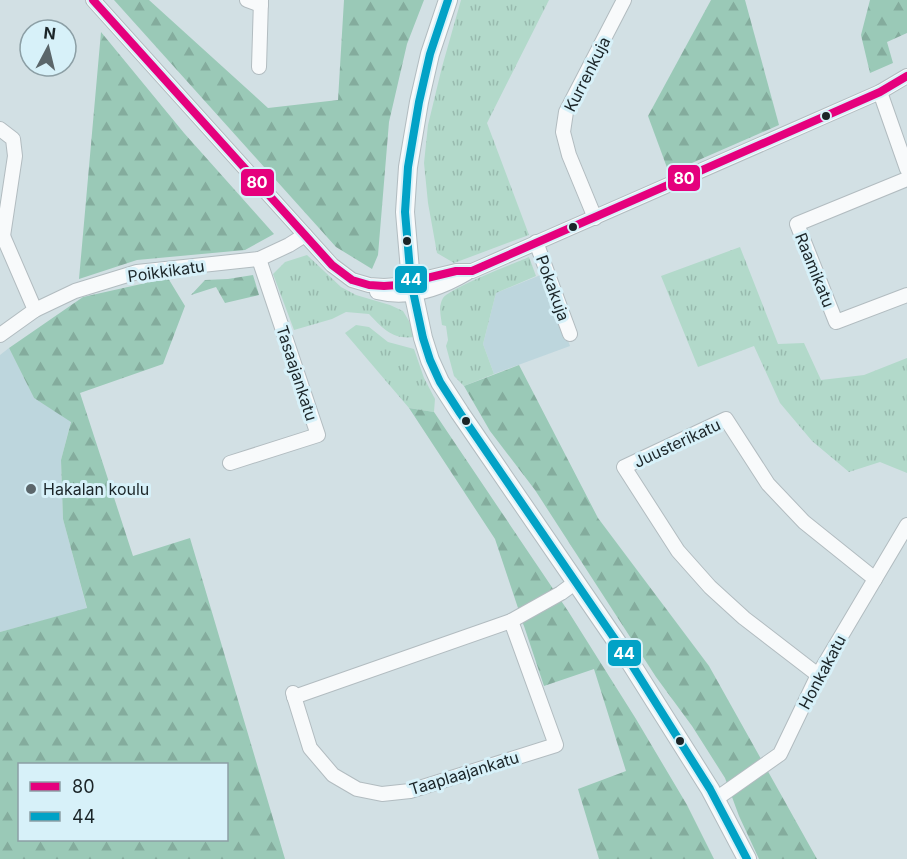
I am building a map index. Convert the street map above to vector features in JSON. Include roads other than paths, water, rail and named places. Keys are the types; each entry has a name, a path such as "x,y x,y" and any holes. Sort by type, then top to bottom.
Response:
{"street":[{"path":"93,0 332,265 352,280 369,285 443,286 537,242 880,92 907,76"},
{"path":"247,0 261,3 259,67"},
{"path":"448,0 430,54 411,149 418,286 448,388 459,411 625,654 716,799 747,859"},
{"name":"Kurrenkuja","path":"595,218 569,155 563,132 566,112 624,0"},
{"path":"880,92 907,169"},
{"path":"0,129 13,139 15,156 2,236 35,310"},
{"name":"Raamikatu","path":"907,180 797,224 836,322 907,295"},
{"name":"Poikkikatu","path":"0,335 35,310 75,291 137,272 259,259 304,235"},
{"name":"Pokakuja","path":"537,242 570,334"},
{"name":"Tasaajankatu","path":"230,463 318,435 259,259"},
{"name":"Juusterikatu","path":"819,675 744,618 710,587 678,551 624,467 726,419 768,484 804,522 875,579"},
{"name":"Honkakatu","path":"716,799 780,754 819,675 907,525"},
{"name":"Taaplaajankatu","path":"512,621 556,745 410,791 382,794 357,789 333,775 310,748 293,695 512,621 576,582"}],"place":[{"name":"Hakalan koulu","path":"31,489"}]}
